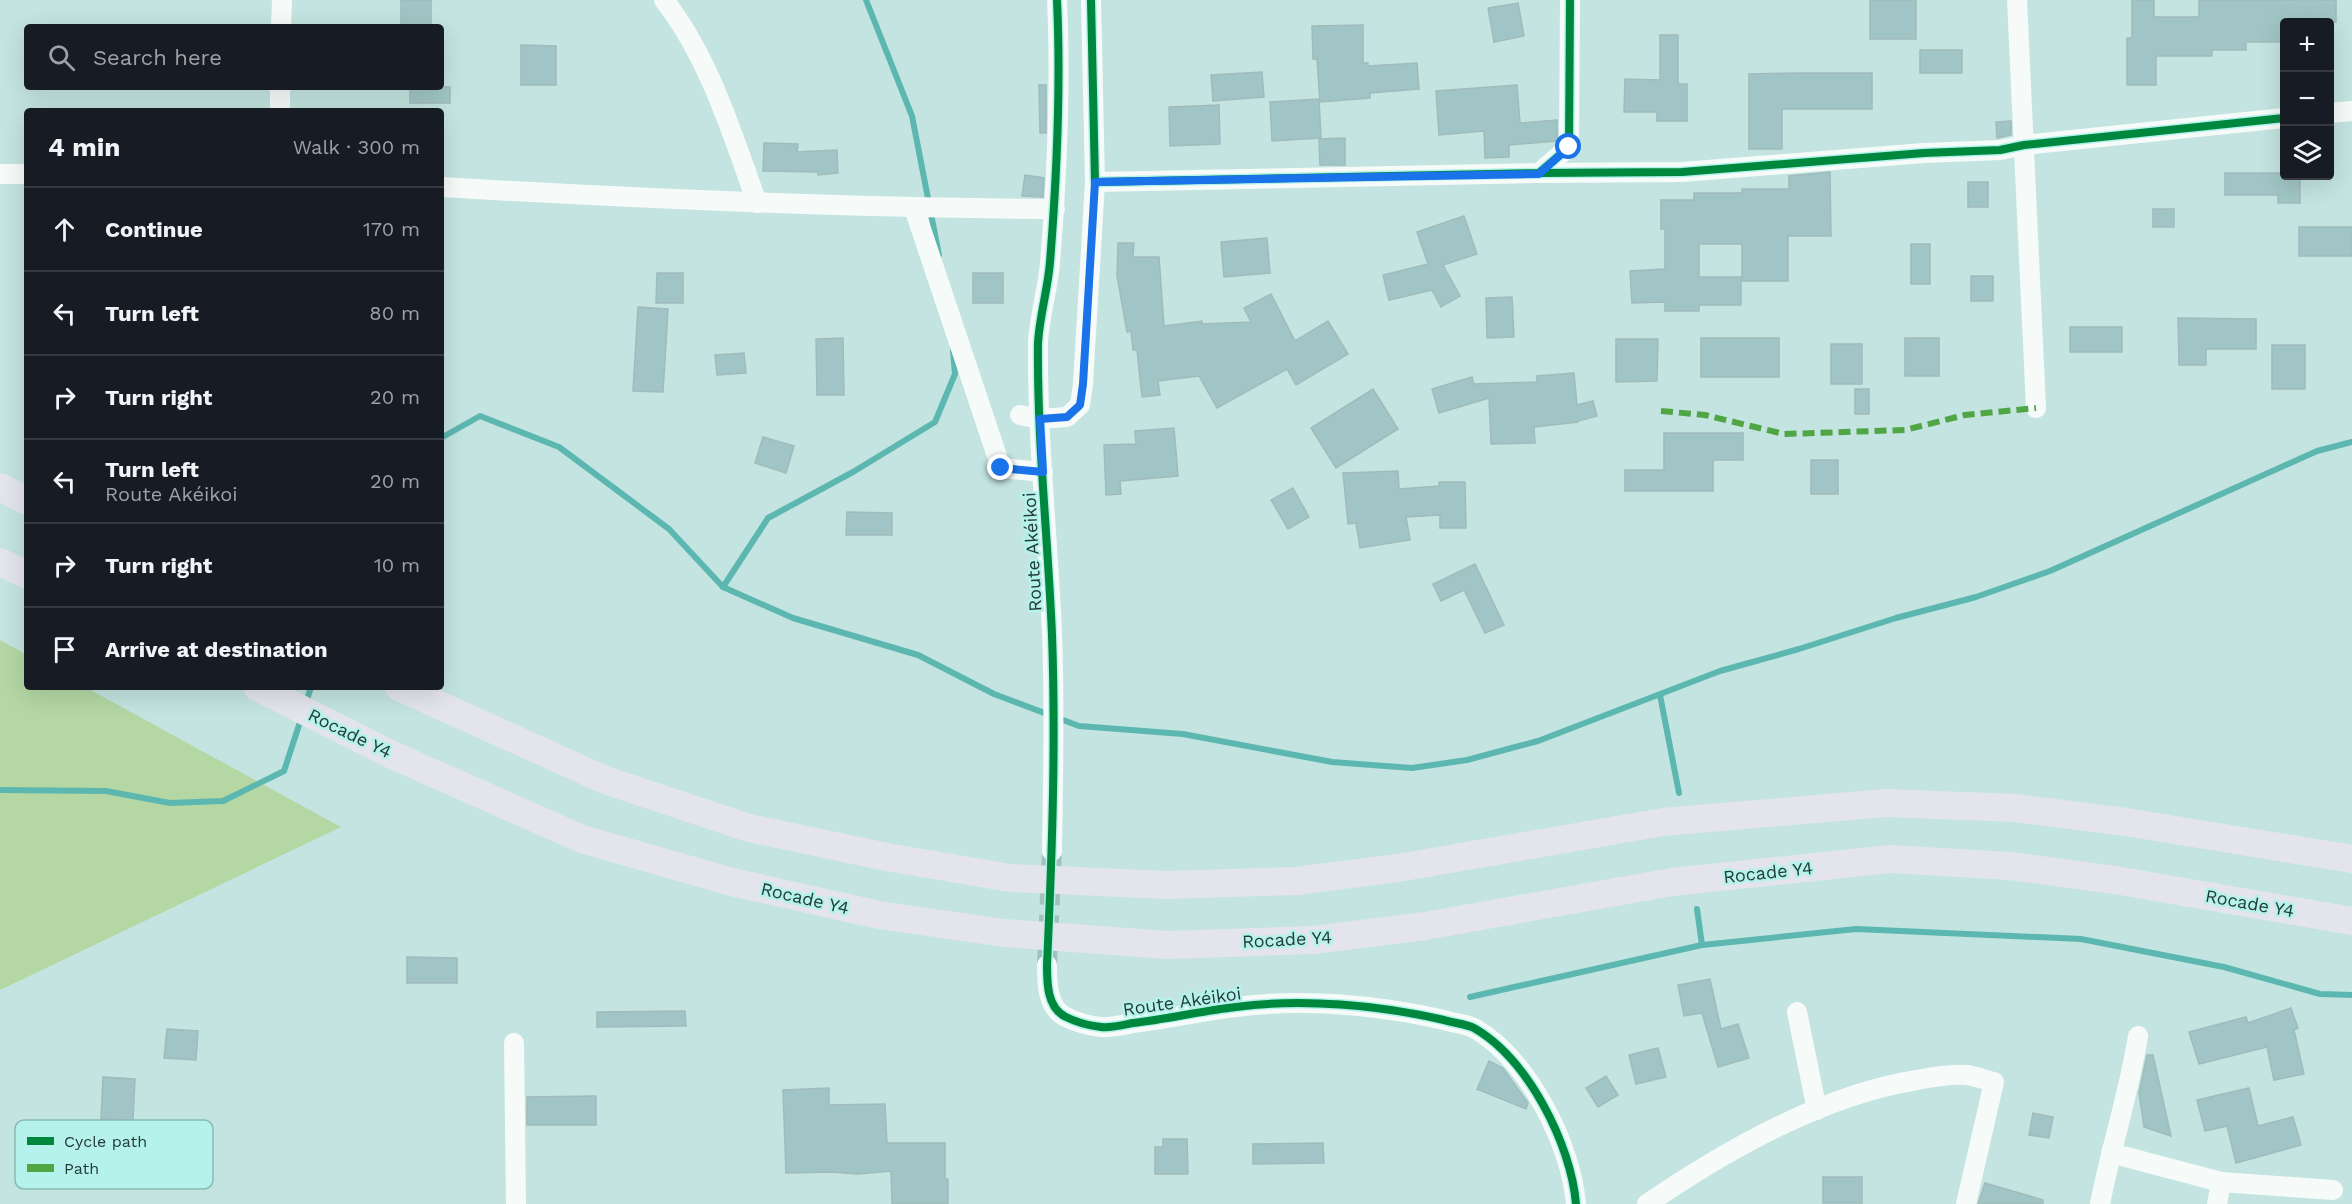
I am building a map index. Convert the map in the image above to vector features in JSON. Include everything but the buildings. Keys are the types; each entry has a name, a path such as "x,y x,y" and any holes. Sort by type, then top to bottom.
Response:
{"highway":[{"path":"0,488 24,500"},
{"path":"0,562 24,574"},
{"name":"Rocade Y4","path":"263,690 390,754 582,838 732,882 879,915 1004,933 1168,945 1312,940 1425,926 1672,882 1890,859 2010,866 2103,878 2352,921"},
{"path":"410,692 605,780 749,828 887,857 1010,878 1166,885 1296,881 1398,868 1663,822 1886,803 2016,808 2126,822 2352,859"}],"street":[{"path":"281,24 282,0"},
{"path":"664,0 696,51 721,102 757,203"},
{"name":"Route Akéikoi","path":"1052,851 1054,751 1052,635 1038,341 1049,286 1055,209 1057,0"},
{"path":"1020,415 1040,419 1067,417 1080,405 1095,182 1091,0"},
{"path":"1539,174 1569,147 1570,0"},
{"path":"2017,0 2036,408"},
{"path":"280,90 280,108"},
{"path":"2334,113 2352,111"},
{"path":"1095,182 1682,172 1924,153 2000,150 2024,145 2280,118"},
{"path":"0,174 24,174"},
{"path":"444,187 757,203 914,208 1055,209"},
{"path":"914,208 1001,468 1043,472"},
{"name":"Route Akéikoi","path":"1047,965 1047,989 1054,1005 1064,1017 1102,1028 1237,1007 1315,1004 1400,1010 1473,1028 1499,1048 1528,1080 1558,1134 1575,1191 1576,1204"},
{"path":"1797,1012 1817,1110"},
{"path":"2100,1204 2131,1080 2138,1036"},
{"path":"514,1043 516,1204"},
{"path":"1647,1204 1693,1173 1748,1141 1849,1096 1896,1083 1938,1076 1967,1075 1994,1082 1966,1204"},
{"path":"2111,1153 2222,1182 2333,1190"},
{"path":"2217,1204 2222,1182"}],"green space":[{"path":"0,640 24,653 24,690 90,690 341,827 0,990"}],"waterway":[{"path":"866,0 912,116 939,255"},
{"path":"723,587 768,518 853,472 935,422 955,374 953,351"},
{"path":"444,436 480,416 559,447 669,529 723,587 793,618 918,655 994,694 1079,726 1183,734 1332,762 1412,768 1467,760 1538,741 1720,671 1896,618 1976,597 2050,571 2317,451 2352,442"},
{"path":"306,703 310,690"},
{"path":"1660,695 1679,793"},
{"path":"0,790 106,791 170,803 223,801 284,771 301,719"},
{"path":"1697,909 1702,945"},
{"path":"1470,997 1702,945 1856,929 2081,939 2224,967 2320,994 2352,995"}],"tunnel":[{"path":"1047,965 1052,851"}],"marked path":[{"path":"1661,411 1705,415 1784,434 1905,430 1965,415 2036,408"}],"cycle path":[{"path":"1057,0 1058,131 1055,197 1049,272 1038,344 1039,417 1050,599 1054,718 1047,965 1049,994 1055,1008 1066,1017 1084,1024 1109,1027 1261,1004 1314,1003 1393,1010 1474,1028 1494,1042 1512,1060 1529,1081 1543,1105 1566,1156 1576,1204"},
{"path":"1091,0 1095,182 1539,173 1569,147 1570,0"},
{"path":"1539,173 1682,172 1924,153 2000,150 2024,145 2280,118"}],"route":[{"path":"1001,468 1043,472 1040,419 1067,417 1080,405 1095,182 1539,174 1569,147"}]}
